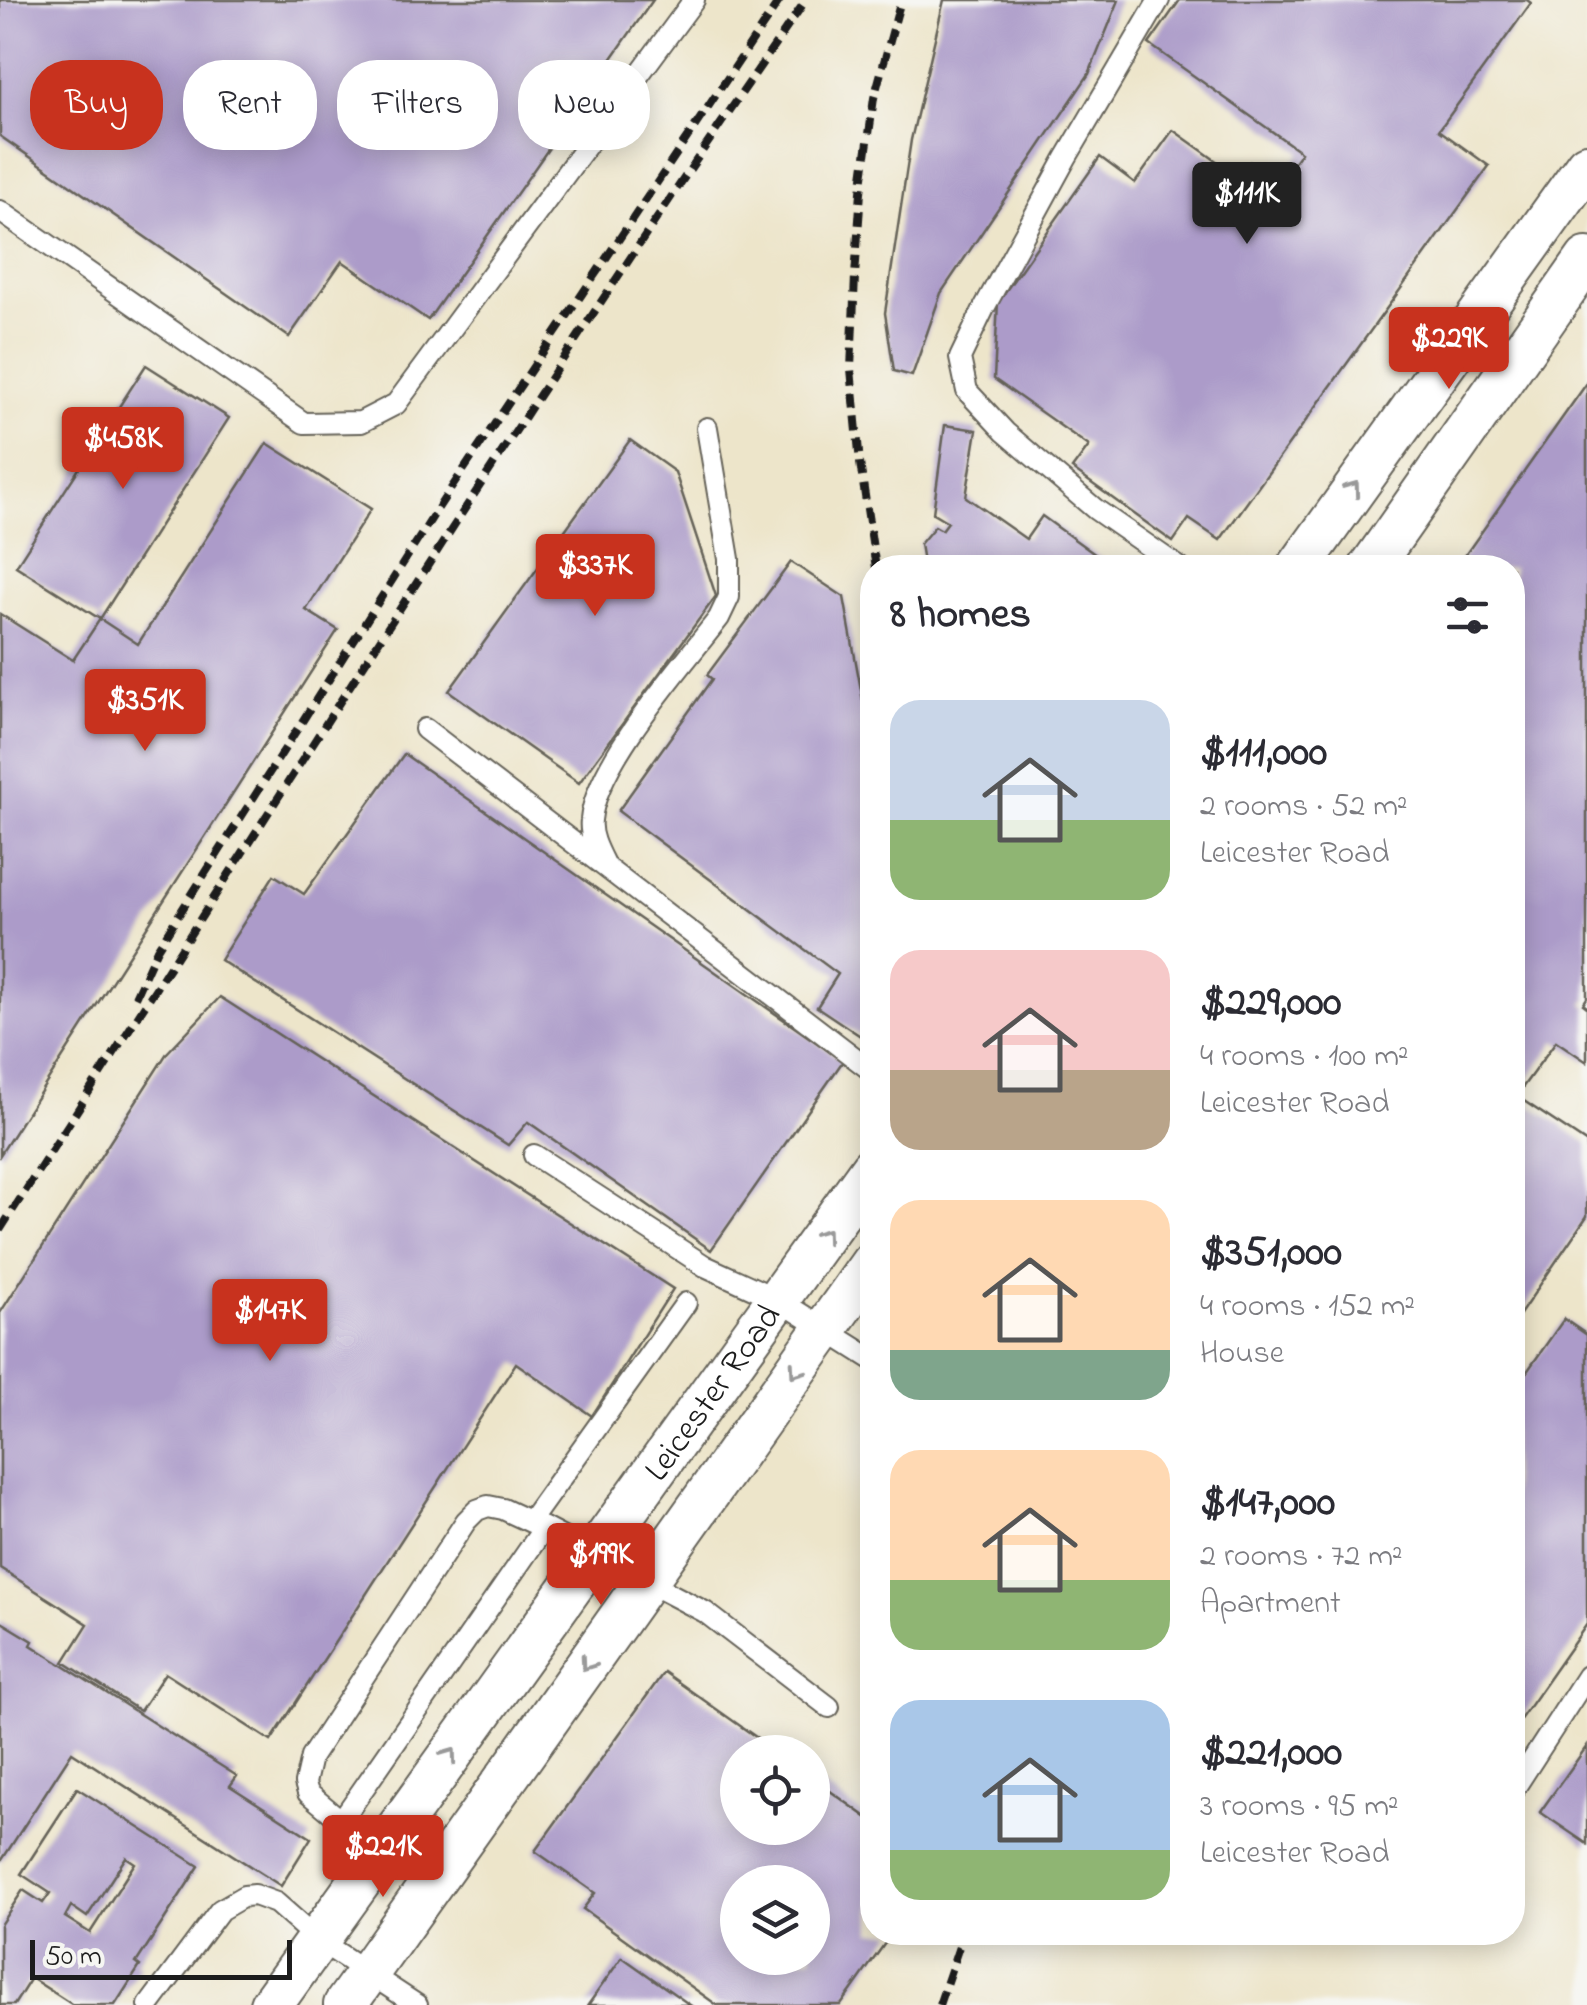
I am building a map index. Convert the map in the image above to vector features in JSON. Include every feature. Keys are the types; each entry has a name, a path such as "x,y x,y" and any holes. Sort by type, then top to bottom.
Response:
{"street":[{"path":"1308,555 1580,189"},
{"path":"1379,555 1587,259"},
{"name":"Leicester Road","path":"271,2005 860,1185"},
{"name":"Leicester Road","path":"357,1989 860,1280"},
{"path":"380,1853 428,1889"}],"lane":[{"path":"0,211 304,423 361,422 396,404 694,0"},
{"path":"1158,0 1048,192 960,358 967,391 1004,432 1095,509 1161,555"},
{"path":"605,866 590,824 604,779 638,726 720,618 729,597 729,559 707,428"},
{"path":"425,729 860,1062"},
{"path":"534,1155 705,1266 777,1299 860,1351"},
{"path":"341,1821 686,1303"},
{"path":"380,1853 308,1793 305,1782 311,1757 466,1520 488,1506 537,1525 704,1612 829,1707"},
{"path":"1525,1772 1587,1676"},
{"path":"149,2005 220,1910 244,1896 254,1895 276,1903 318,1940 357,1989 417,2005"}],"building":[{"path":"0,0 653,0 611,60 518,60 518,150 548,150 428,320 342,261 289,337 0,136"},
{"path":"944,0 1119,0 1089,74 941,293 912,376 894,371 885,313 911,140"},
{"path":"1180,0 1531,3 1439,130 1489,166 1220,540 1189,519 1173,542 1072,469 1089,446 994,379 998,302 1100,157 1135,183 1173,130 1239,177 1250,162 1279,183 1301,152 1149,44"},
{"path":"146,365 229,418 100,619 16,566"},
{"path":"1587,383 1587,998 1583,1004 1587,1007 1587,1062 1556,1041 1525,1084 1525,555 1465,555"},
{"path":"945,425 977,430 966,497 1026,539 1042,516 1096,555 922,555 920,544 935,526 942,530 948,522 933,513"},
{"path":"630,440 675,472 716,596 579,783 449,691"},
{"path":"267,443 371,509 306,610 338,630 0,1155 0,614 73,660 100,619 138,644"},
{"path":"791,562 844,597 860,684 860,1036 817,1007 838,974 618,811 712,679 707,675"},
{"path":"404,754 843,1061 711,1250 528,1122 508,1145 220,960 274,875 304,894"},
{"path":"220,997 673,1289 592,1416 516,1363 271,1741 165,1673 140,1711 64,1662 88,1624 0,1568 0,1313 167,1053"},
{"path":"1525,1102 1587,1143 1587,1216 1525,1307"},
{"path":"1564,1319 1587,1335 1587,1624 1525,1712 1525,1374"},
{"path":"0,1621 33,1641 31,1645 237,1776 230,1786 311,1838 281,1886 72,1752 0,1863"},
{"path":"664,1672 753,1735 720,1735 720,1845 830,1845 830,1791 860,1812 860,1945 884,1945 841,2005 717,2005 583,1909 595,1893 535,1851"},
{"path":"1587,1746 1587,1844 1540,1812"},
{"path":"77,1788 199,1866 136,1963 140,1966 115,2005 73,2005 31,1978 14,2005 0,2005 0,1925 23,1890 43,1903 50,1893 21,1874","holes":["126,1857 135,1863 90,1933 65,1917 71,1906 87,1917"]},
{"path":"622,1957 690,2005 588,2005"}],"railway":[{"path":"135,997 157,949 444,499 780,0"},
{"path":"0,1230 498,458 806,0"},
{"path":"874,555 851,369 855,276 874,98 901,0"},
{"path":"939,2005 960,1945"}]}
